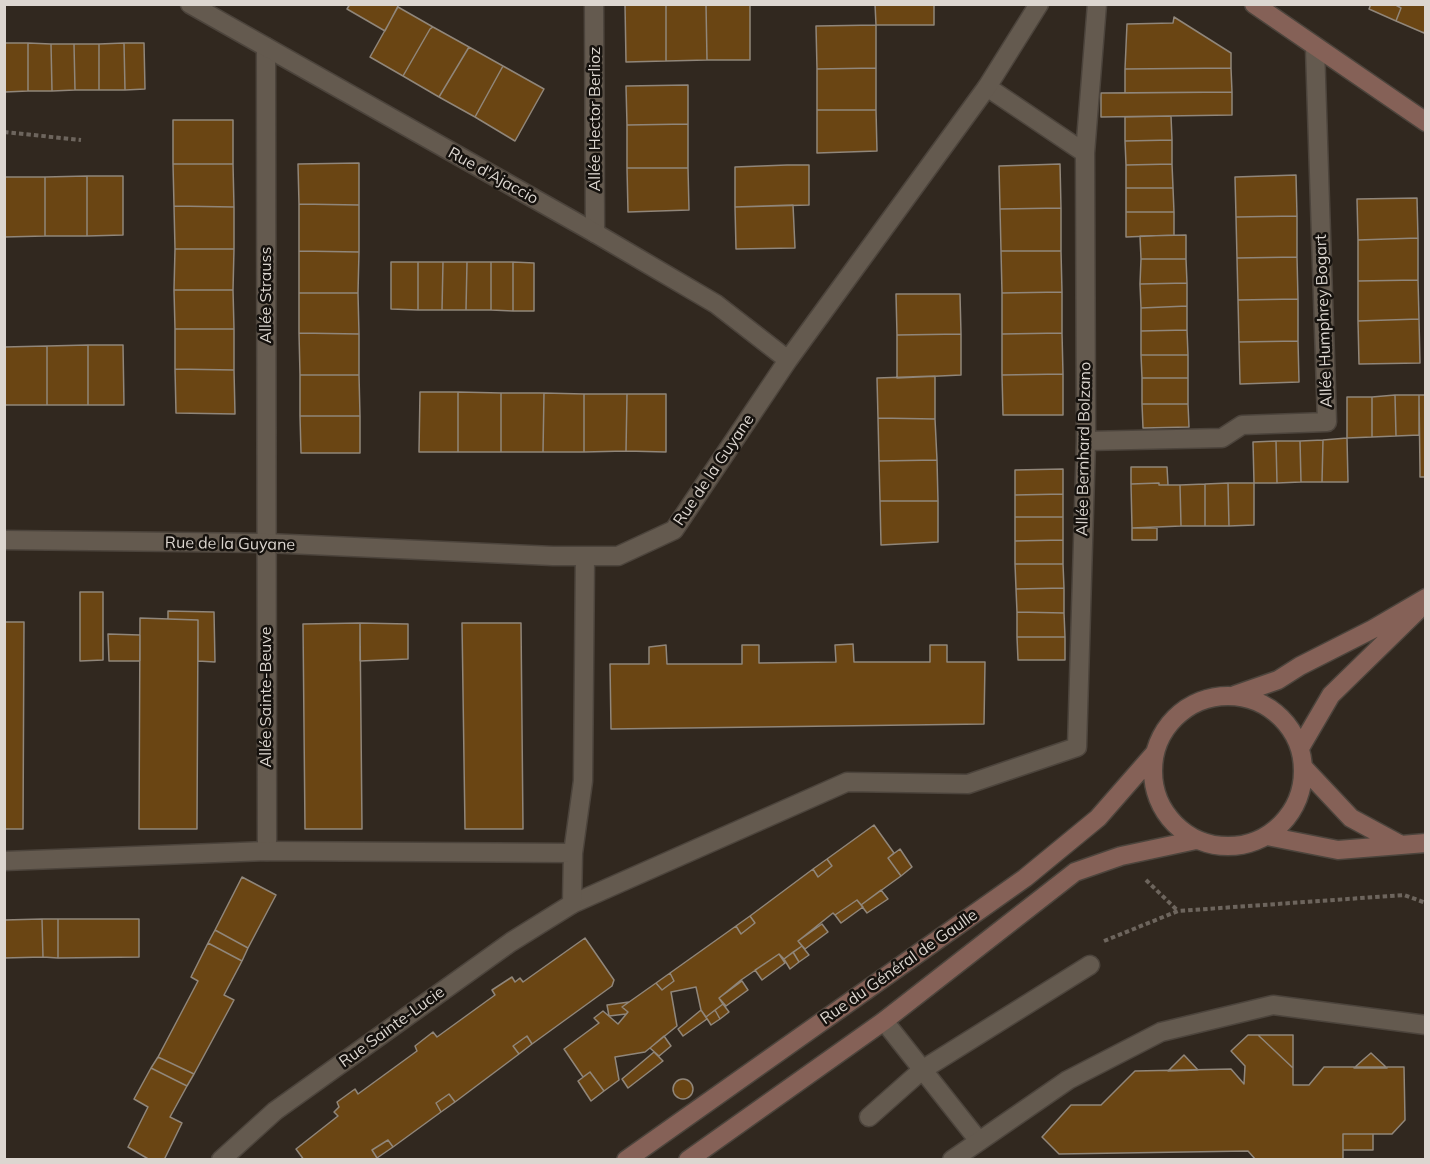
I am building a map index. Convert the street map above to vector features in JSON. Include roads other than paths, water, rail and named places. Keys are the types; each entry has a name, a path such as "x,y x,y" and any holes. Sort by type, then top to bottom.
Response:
{"main road":[{"path":"1254,4 1425,122"},
{"path":"1235,695 1263,704 1286,722 1300,748 1303,767 1301,787 1294,806 1283,823 1267,836 1244,844 1220,846 1196,840 1179,828 1165,813 1156,795 1152,775 1154,754 1164,729 1183,709 1208,697 1235,695 1278,680 1425,598"},
{"path":"1300,748 1331,695 1425,603"},
{"name":"Rue du Général de Gaulle","path":"626,1160 1025,878 1098,818 1154,754"},
{"path":"1303,767 1351,818 1401,844"},
{"path":"1267,836 1338,850 1425,843"},
{"name":"Rue du Général de Gaulle","path":"688,1160 884,1021 1075,872 1121,856 1196,840"}],"street":[{"name":"Rue d'Ajaccio","path":"190,4 716,304 788,360"},
{"name":"Allée Hector Berlioz","path":"594,4 595,233"},
{"name":"Rue de la Guyane","path":"4,540 266,543 618,556 674,530 788,360 987,87 1039,4"},
{"name":"Allée Bernhard Bolzano","path":"968,784 1077,747 1086,441 1085,153 1097,4"},
{"name":"Allée Strauss","path":"266,47 266,543"},
{"name":"Allée Humphrey Bogart","path":"1086,441 1222,438 1242,425 1327,422 1315,48"},
{"path":"987,87 1085,153"},
{"name":"Allée Sainte-Beuve","path":"266,543 267,851"},
{"path":"572,904 573,853 583,781 585,556"},
{"name":"Rue Sainte-Lucie","path":"221,1160 275,1111 511,942 572,904 847,782 968,784"},
{"path":"4,861 267,851 573,853"},
{"path":"868,1117 922,1070 1090,965"},
{"path":"952,1160 1068,1080 1161,1032 1273,1005 1425,1025"},
{"path":"884,1021 979,1141"}]}
